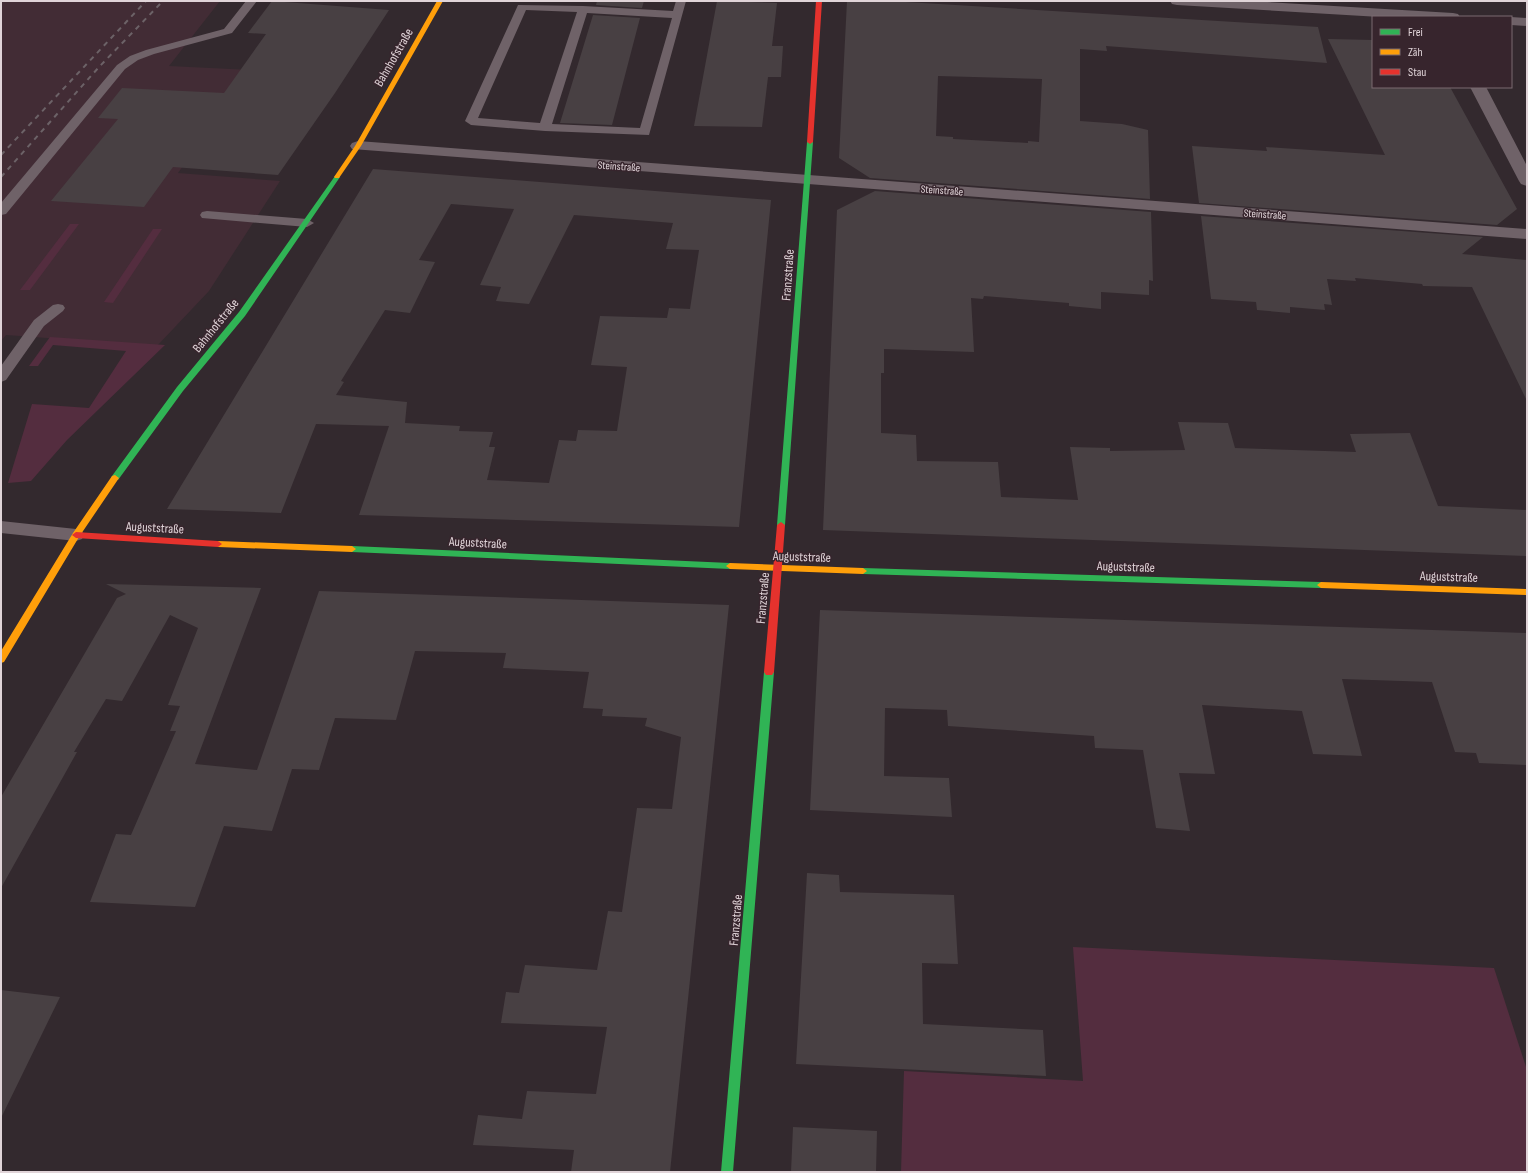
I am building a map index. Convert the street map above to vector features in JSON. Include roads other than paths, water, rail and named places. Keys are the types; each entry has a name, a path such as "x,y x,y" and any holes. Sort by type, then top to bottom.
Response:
{"street":[{"name":"Bahnhofstraße","path":"1,659 76,535 180,389 242,314 307,223 358,146 440,1"},
{"name":"Franzstraße","path":"727,1172 778,568 808,180 819,1"},
{"path":"1177,1 1428,16"},
{"path":"1432,1 1444,16"},
{"path":"1512,21 1527,22"},
{"path":"1479,88 1527,181"},
{"name":"Steinstraße","path":"358,146 1527,234"},
{"name":"Auguststraße","path":"76,535 146,540 778,568 1527,592"}],"lane":[{"path":"1,211 121,67 134,58 150,52 228,31 252,1"},
{"path":"678,15 522,7 472,121 545,127 645,132 678,15 681,1"},
{"path":"545,127 583,9"},
{"path":"208,216 307,223"},
{"path":"1,378 39,323 58,308"},
{"path":"1,527 76,535"}],"railway":[{"path":"1,155 146,1"},
{"path":"1,177 99,67 163,1"}]}
